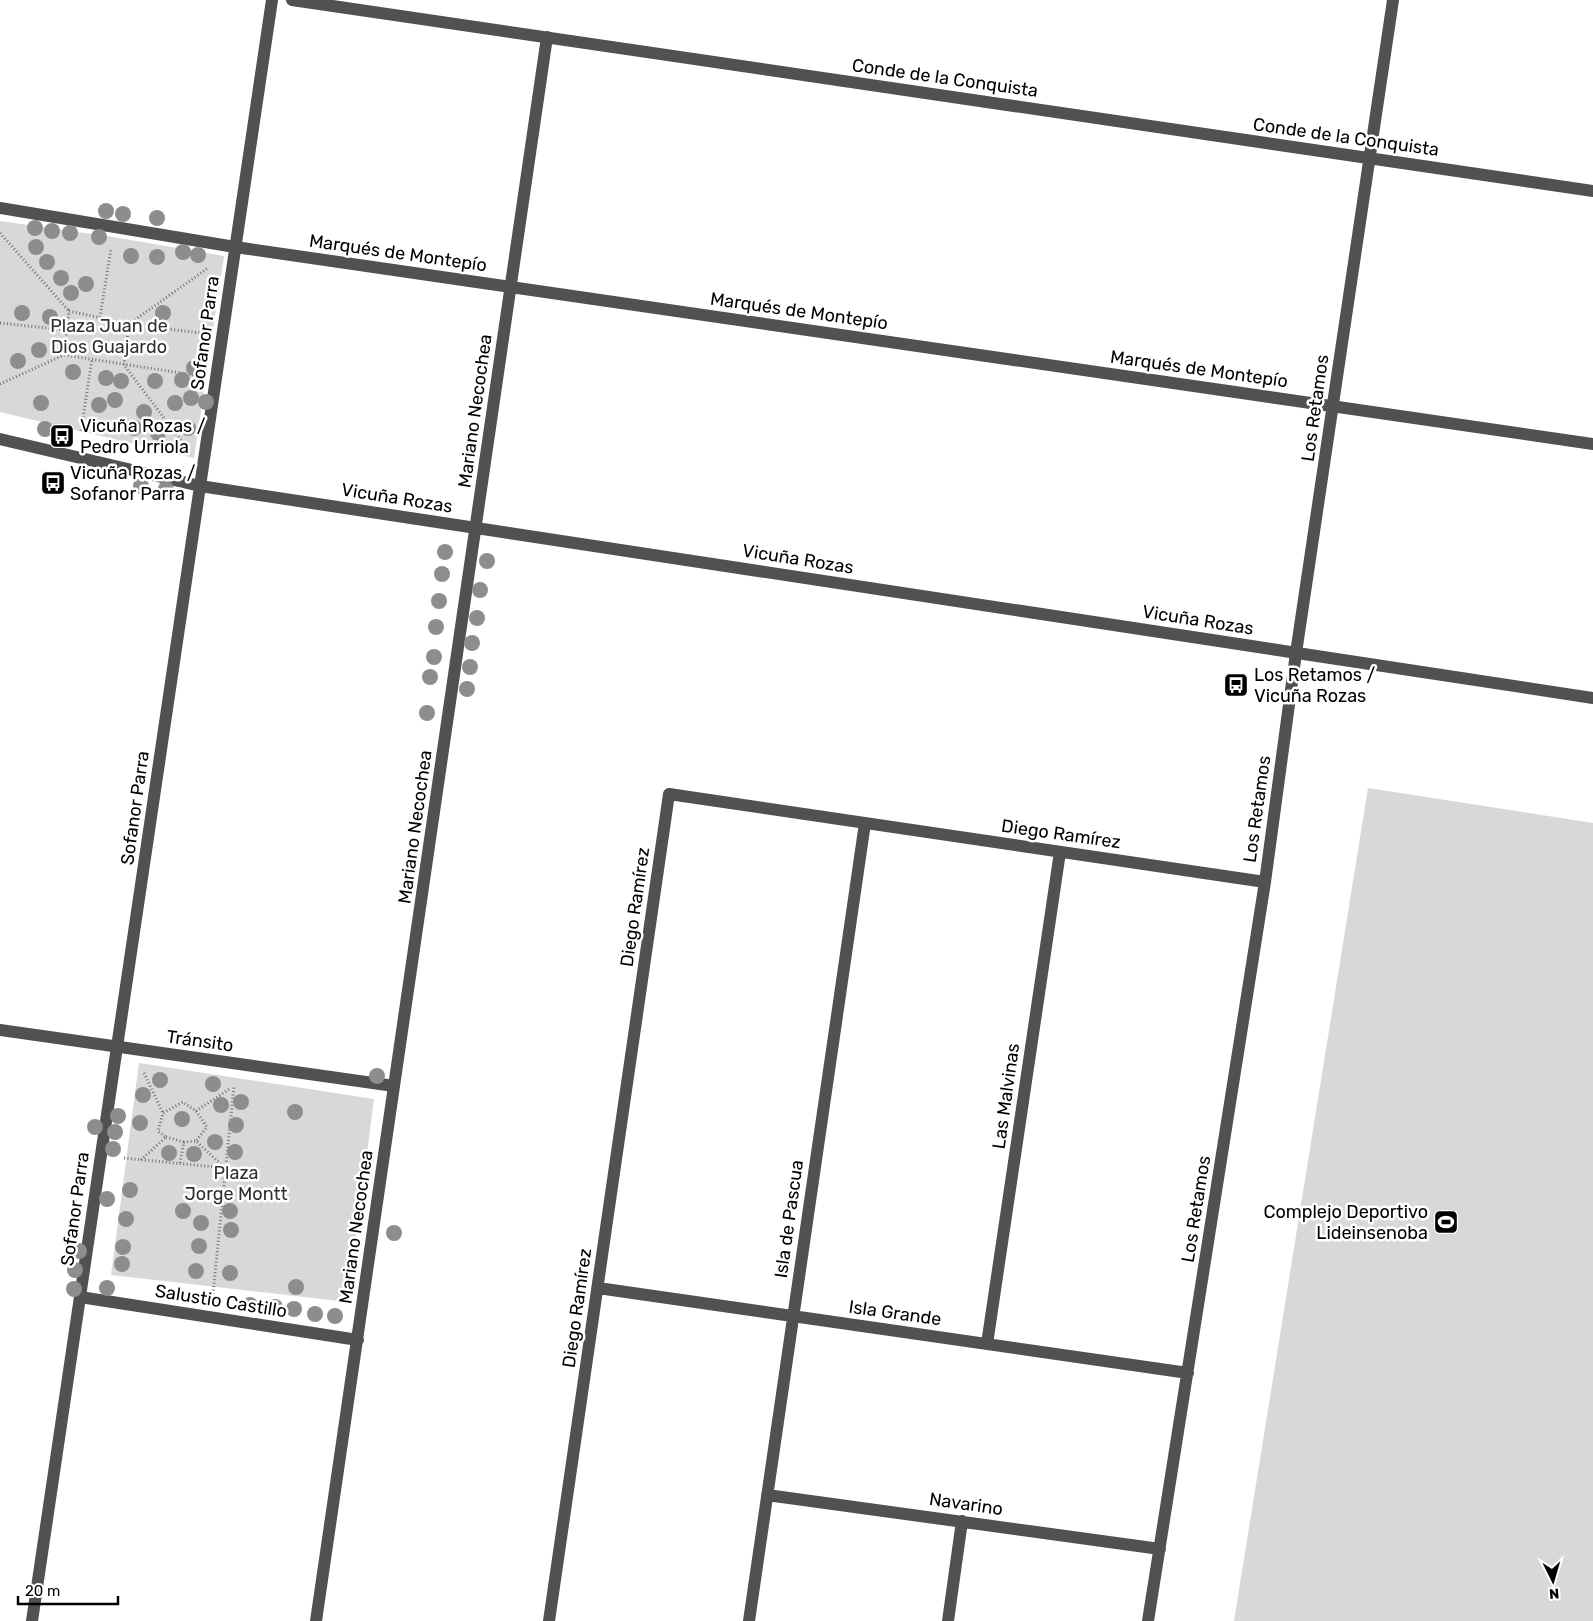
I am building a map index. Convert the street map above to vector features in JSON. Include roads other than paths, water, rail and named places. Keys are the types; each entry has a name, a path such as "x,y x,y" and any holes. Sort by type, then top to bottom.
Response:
{"street":[{"name":"Sofanor Parra","path":"32,1621 272,0"},
{"name":"Conde de la Conquista","path":"292,0 1593,191"},
{"name":"Los Retamos","path":"1148,1621 1265,882 1296,653 1393,0"},
{"name":"Mariano Necochea","path":"316,1621 547,37"},
{"name":"Marqués de Montepío","path":"0,208 235,247 1593,444"},
{"name":"Vicuña Rozas","path":"0,439 200,486 1593,698"},
{"name":"Diego Ramírez","path":"549,1621 670,794 1265,882"},
{"name":"Isla de Pascua","path":"748,1621 865,823"},
{"name":"Las Malvinas","path":"986,1344 1060,852"},
{"name":"Tránsito","path":"0,1030 394,1086"},
{"name":"Isla Grande","path":"598,1288 1188,1374"},
{"name":"Salustio Castillo","path":"80,1298 358,1340"},
{"name":"Navarino","path":"767,1495 1160,1549"},
{"path":"948,1621 962,1522"}],"place":[{"name":"Vicuña Rozas / Pedro Urriola","path":"62,436"},
{"name":"Vicuña Rozas / Sofanor Parra","path":"53,483"},
{"name":"Los Retamos / Vicuña Rozas","path":"1236,685"},
{"name":"Complejo Deportivo Lideinsenoba","path":"1446,1222"}],"park label":[{"name":"Plaza Juan de Dios Guajardo","path":"109,336"},
{"name":"Plaza Jorge Montt","path":"236,1183"}]}
